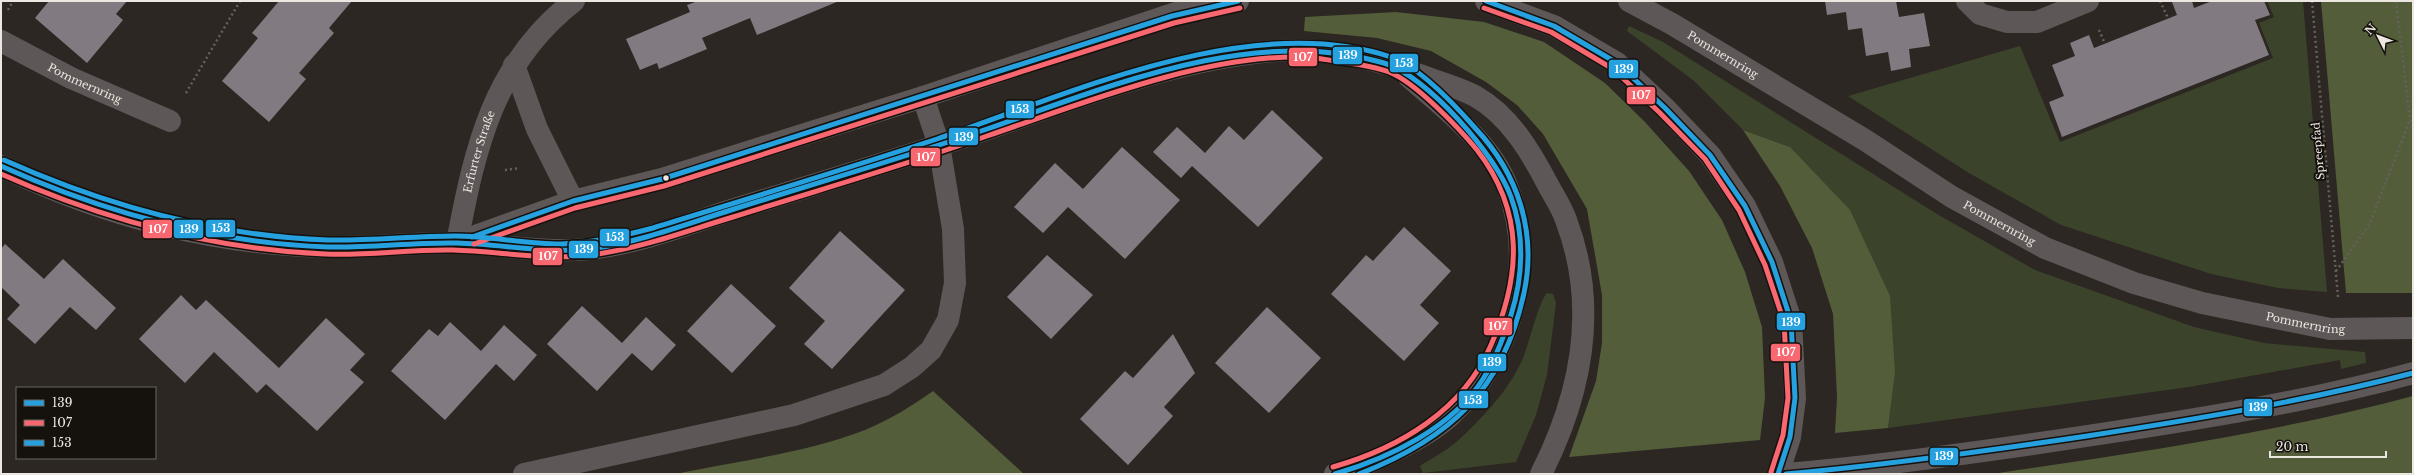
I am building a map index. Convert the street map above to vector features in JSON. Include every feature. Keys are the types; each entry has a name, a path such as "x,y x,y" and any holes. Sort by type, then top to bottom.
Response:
{"street":[{"name":"Erfurter Straße","path":"457,243 476,149 494,106 514,65 549,20 574,1"},
{"path":"457,243 573,201 662,179 923,97 1172,16 1212,1"},
{"path":"1172,16 1238,1"},
{"path":"1486,1 1554,26 1617,63 1665,108 1710,155 1745,206 1772,262 1791,321 1795,398 1790,437 1778,474"},
{"name":"Pommernring","path":"1629,1 1672,24 1852,132 1952,197 2045,248 2134,283 2202,303 2330,328 2413,328"},
{"path":"1967,1 1980,14 2008,22 2037,22 2088,1"},
{"name":"Pommernring","path":"1,42 71,78 170,121"},
{"path":"1,166 69,197 116,212 193,232 325,247 457,243 576,250 620,242 671,230 939,145 1110,88 1184,67 1232,57 1297,50 1356,56 1398,67 1476,97 1503,118 1526,145 1566,219 1577,263 1582,301 1584,341 1574,393 1558,440 1542,474"},
{"path":"514,65 537,129 573,201"},
{"path":"1335,474 1355,469 1383,456 1429,431 1452,414 1481,382 1516,304 1520,278 1519,225 1507,185 1492,159 1461,122 1398,67"},
{"path":"524,474 794,415 884,385 912,367 931,350 948,320 955,283 953,228 939,145 923,97"},
{"path":"1786,474 1865,467 2193,420 2346,391 2413,373"}],"path":[{"path":"170,121 240,1"},
{"path":"2160,1 2168,18"},
{"name":"Spreepfad","path":"2312,1 2338,299"},
{"path":"2396,1 2410,120 2413,127"},
{"path":"2336,271 2368,225 2410,120"},
{"path":"505,170 525,167"}],"green space":[{"path":"2267,1 2303,1 2327,292 2278,288 2211,274 2061,225 1969,173 1848,96 2020,46 2060,142 2273,58 2259,23 2274,17"},
{"path":"2321,1 2413,1 2413,293 2346,293"},
{"path":"1396,12 1484,22 1544,42 1605,83 1645,122 1689,171 1722,220 1745,272 1762,327 1765,398 1760,440 1569,457 1596,381 1602,343 1602,295 1587,209 1543,134 1517,105 1486,82 1431,51 1377,38 1304,31 1305,17"},
{"path":"1629,26 1663,42 1937,214 2035,270 2194,327 2264,343 2365,352 2366,363 2341,369 2340,360 2189,387 1888,428 1895,373 1790,147 1743,130 1693,80 1627,31"},
{"path":"1743,130 1790,147 1850,210 1890,296 1895,373 1888,428 1835,433 1837,397 1833,314 1812,248 1780,186"},
{"path":"1547,293 1553,294 1556,303 1547,375 1536,415 1516,462 1423,473 1420,466 1458,440 1488,410 1505,390 1523,358 1537,313"},
{"path":"933,391 1024,474 675,474 795,451 842,438 883,422"},
{"path":"2413,396 2413,474 1992,474 2204,441 2309,421"}],"building":[{"path":"49,1 127,1 116,14 123,20 87,63 35,18"},
{"path":"279,1 352,1 329,28 334,33 299,73 306,79 269,122 222,81 258,38 252,33"},
{"path":"698,1 839,1 757,35 750,18 702,38 707,49 659,69 657,63 640,70 626,39 690,12 687,5"},
{"path":"1825,1 1896,1 1899,17 1924,13 1930,46 1909,49 1911,67 1891,71 1888,52 1866,56 1862,28 1848,30 1846,12 1827,15"},
{"path":"2192,1 2194,8 2212,1 2264,1 2270,15 2255,20 2269,55 2062,137 2049,102 2064,96 2052,65 2075,56 2070,43 2089,35 2094,48 2177,15 2172,2"},
{"path":"1272,110 1323,158 1258,227 1192,166 1181,178 1153,152 1177,127 1205,153 1229,126 1244,140"},
{"path":"1122,147 1180,200 1125,259 1068,207 1043,233 1014,207 1055,163 1083,189"},
{"path":"1404,227 1451,271 1420,305 1439,323 1404,361 1331,294 1366,255 1373,261"},
{"path":"840,231 905,290 832,369 804,344 825,321 789,288"},
{"path":"5,244 44,279 63,259 116,308 96,330 70,307 35,344 7,319 20,305 1,287 1,249"},
{"path":"1047,255 1093,295 1051,339 1007,297"},
{"path":"731,284 776,326 732,373 687,331"},
{"path":"181,295 196,310 206,300 279,368 326,318 365,354 350,370 364,382 317,431 266,384 257,393 214,352 185,383 139,339"},
{"path":"582,306 622,343 646,317 676,345 652,371 632,353 597,391 547,344"},
{"path":"1267,307 1321,358 1269,413 1215,363"},
{"path":"450,322 481,351 504,325 537,355 514,381 496,364 445,420 391,371 429,329 438,336"},
{"path":"1173,334 1195,373 1164,407 1173,416 1128,465 1080,419 1125,371 1133,378"}],"transit line":[{"name":"139","path":"472,237 573,201 662,179 1172,16 1238,1"},
{"name":"139","path":"1486,1 1554,26 1617,63 1665,108 1710,155 1745,206 1772,262 1791,321 1795,398 1790,437 1778,474"},
{"name":"107","path":"474,244 575,208 664,186 1174,23 1240,8"},
{"name":"107","path":"1484,8 1551,32 1613,69 1660,113 1705,159 1739,210 1765,265 1784,322 1788,398 1783,435 1771,472"},
{"name":"153","path":"4,160 82,191 122,204 162,216 244,232 328,240 455,236 561,244 607,239 653,228 902,151 1102,81 1161,64 1220,50 1279,44 1336,45 1391,57 1414,69 1448,98 1491,146 1503,165 1521,205 1526,226 1528,248 1527,270 1524,293 1515,327 1502,358 1486,384 1467,407 1445,427 1420,445 1359,474"},
{"name":"139","path":"1,166 40,183 120,211 160,223 243,239 328,247 457,243 544,250 579,250 613,245 664,232 924,150 1082,95 1132,79 1182,66 1234,56 1285,51 1335,53 1384,63 1401,71 1439,100 1458,119 1491,160 1503,180 1516,211 1519,226 1521,256 1520,271 1515,301 1502,339 1487,372 1470,396 1454,412 1418,439 1377,459 1335,474"},
{"name":"107","path":"1,174 79,205 119,218 200,239 241,246 325,254 453,250 573,257 609,252 663,239 924,158 1102,96 1183,73 1224,64 1264,59 1302,57 1359,64 1389,72 1400,77 1411,85 1436,106 1477,150 1493,173 1504,197 1510,221 1513,245 1512,269 1508,294 1501,319 1491,345 1479,368 1464,389 1446,408 1426,424 1405,437 1382,449 1333,467"},
{"name":"139","path":"1786,474 1937,457 2128,430 2292,401 2413,373"}]}
